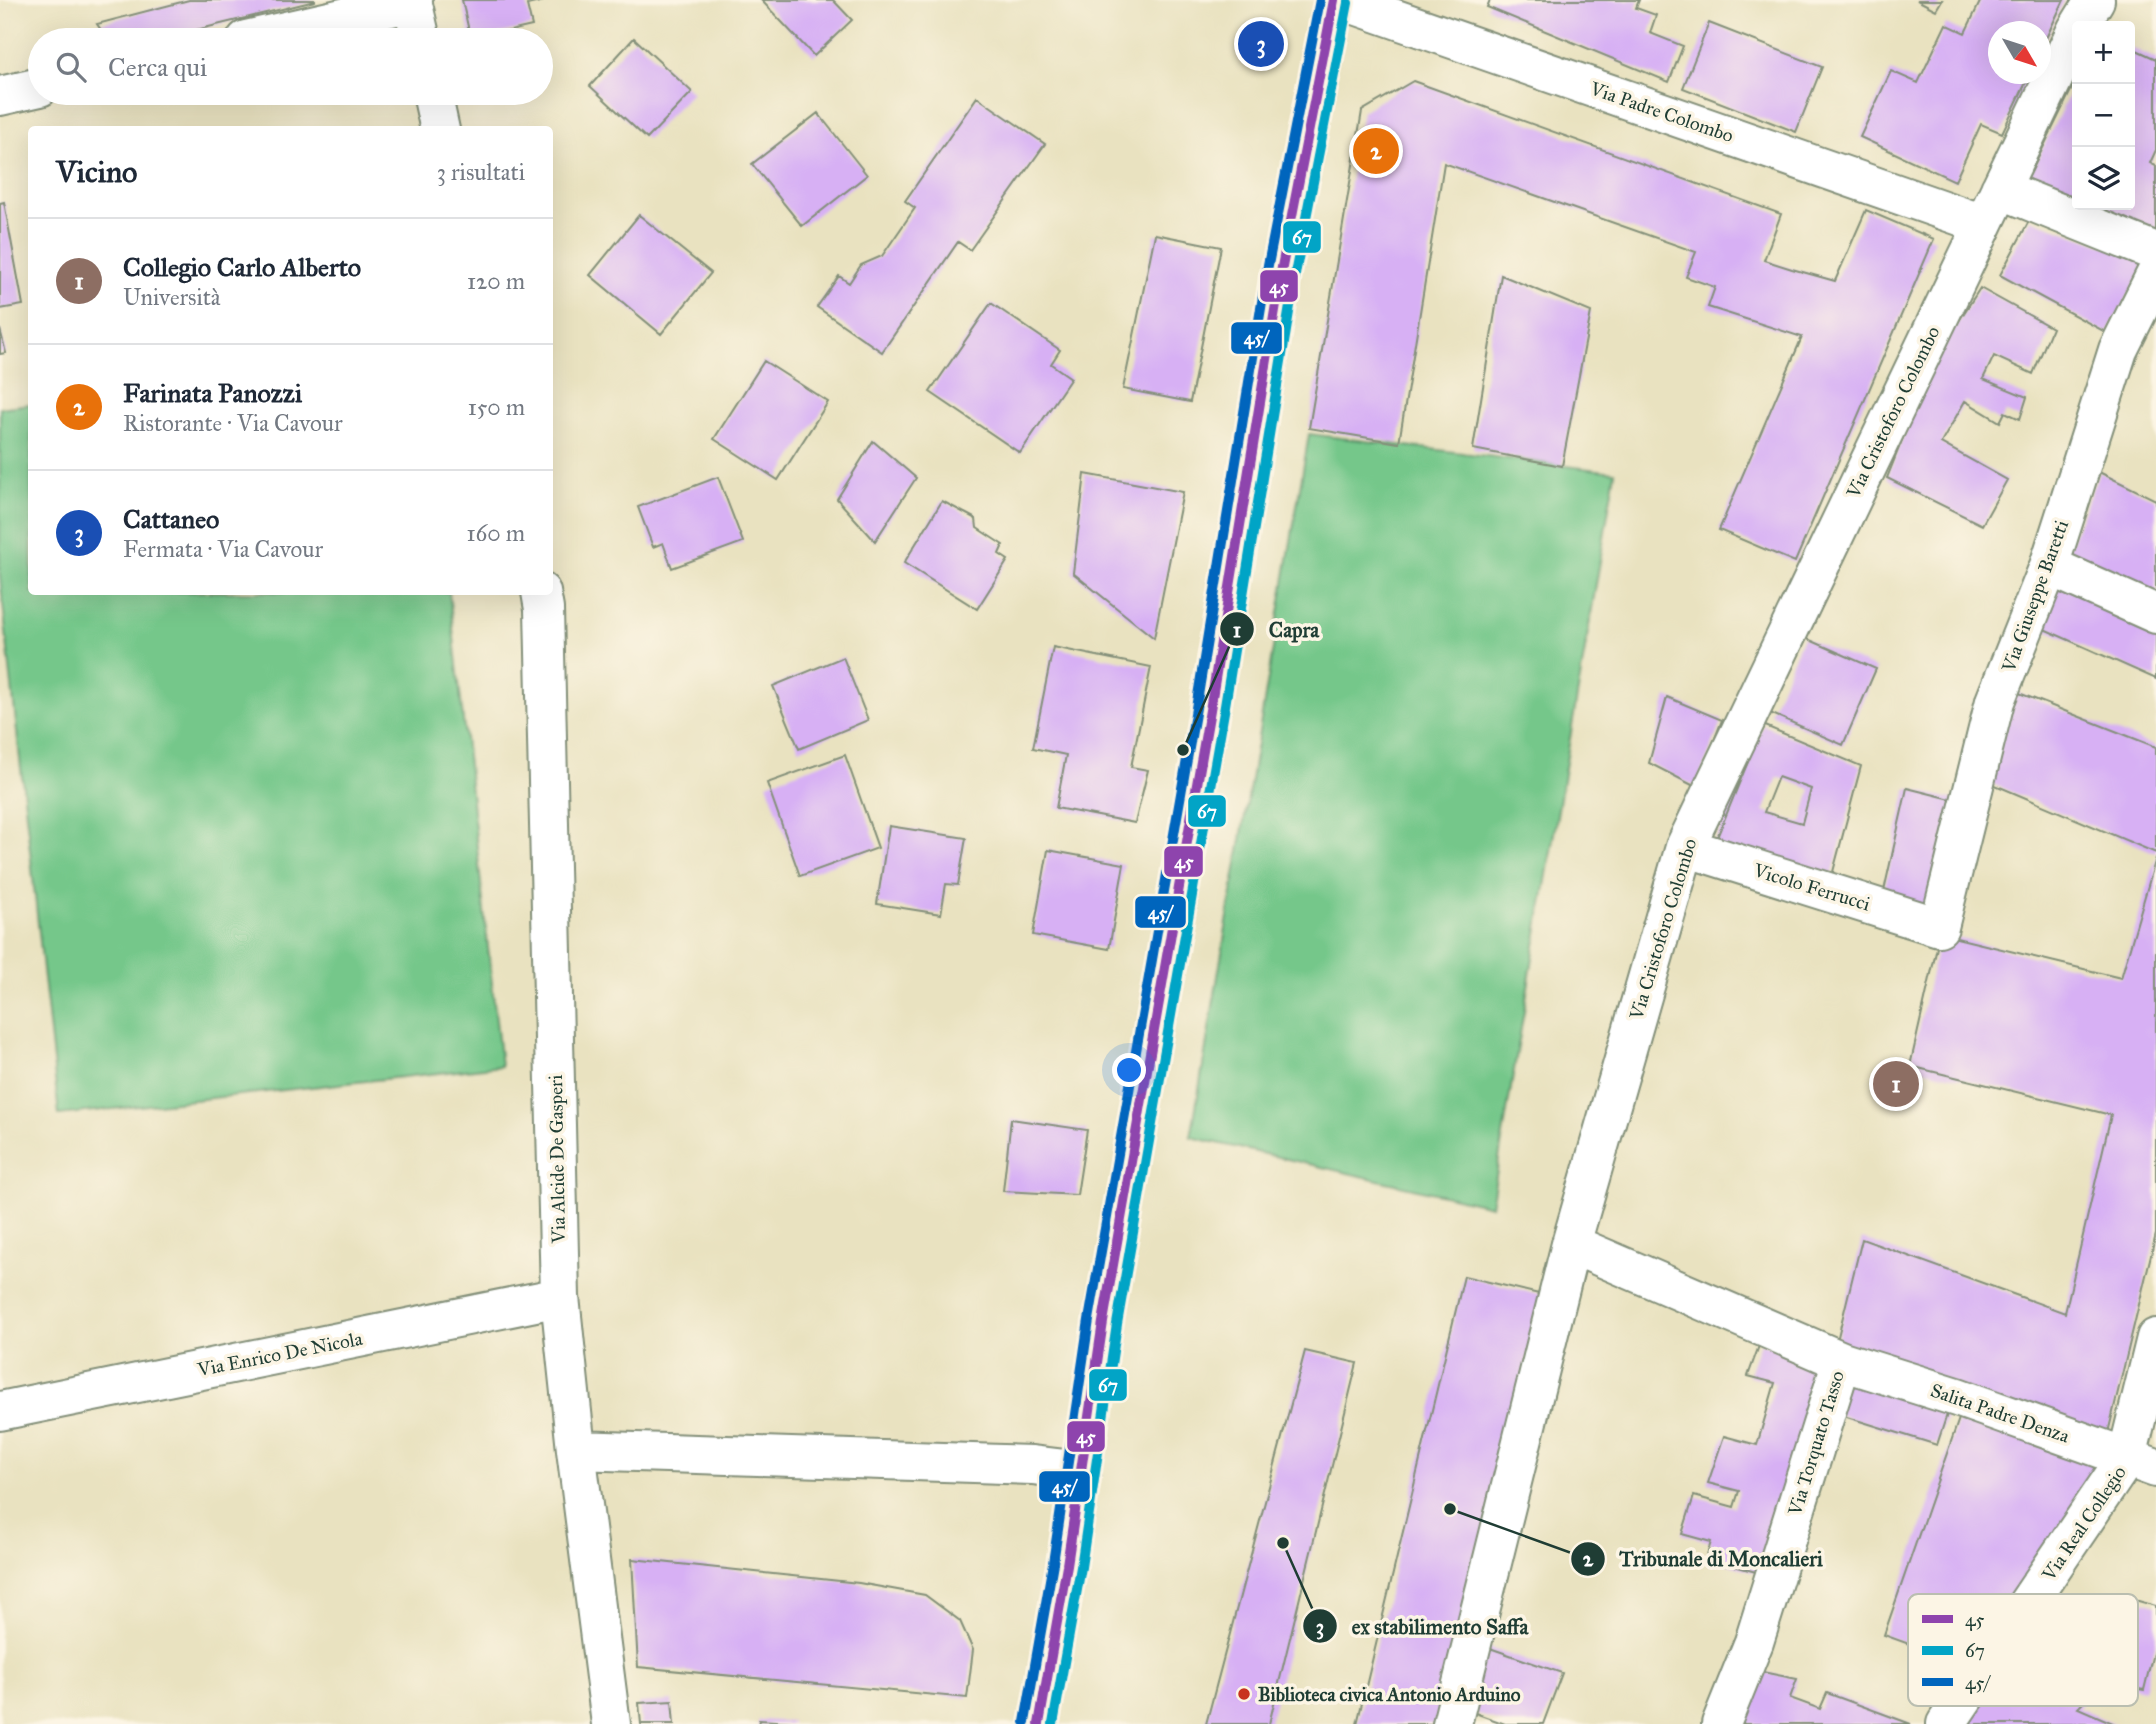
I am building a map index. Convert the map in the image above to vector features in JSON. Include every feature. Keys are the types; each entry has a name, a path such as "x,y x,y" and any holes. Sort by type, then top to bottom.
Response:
{"street":[{"path":"1039,1724 1082,1471 1103,1322 1210,710 1282,267 1334,0"},
{"name":"Via Padre Colombo","path":"1341,0 1983,224"},
{"name":"Via Cristoforo Colombo","path":"2082,21 2095,0"},
{"path":"298,28 412,1 418,28"},
{"name":"Via Cristoforo Colombo","path":"1452,1724 1571,1244 1685,847 2072,40"},
{"path":"0,96 28,90"},
{"path":"435,105 439,126"},
{"path":"2000,189 2156,252"},
{"name":"Via Giuseppe Baretti","path":"1939,926 1995,701 2049,566 2118,350 2156,274"},
{"path":"2049,566 2156,614"},
{"name":"Via Alcide De Gasperi","path":"542,595 544,609 560,1297 576,1450 611,1724"},
{"name":"Vicolo Ferrucci","path":"1685,847 1939,926"},
{"name":"Via Torquato Tasso","path":"1571,1244 1842,1361 1754,1642 1721,1724"},
{"name":"Via Enrico De Nicola","path":"0,1411 560,1297"},
{"name":"Via Real Collegio","path":"2044,1594 2142,1463 2156,1338"},
{"name":"Salita Padre Denza","path":"1842,1361 1957,1397 2142,1463"},
{"path":"576,1450 1032,1465 1082,1471"},
{"name":"Via Real Collegio","path":"1946,1724 1960,1706"}],"green space":[{"path":"28,404 28,595 449,595 501,1066 59,1115 0,577 0,408"},
{"path":"1309,434 1615,472 1491,1206 1191,1137"}],"building":[{"path":"189,0 315,0 204,28 100,28 97,24"},
{"path":"462,0 544,0 527,5 532,26 468,28"},
{"path":"761,0 833,0 852,20 814,56"},
{"path":"1490,0 1639,0 1636,8 1656,15 1650,33 1683,46 1669,82 1487,7"},
{"path":"1917,0 1942,0 1936,10"},
{"path":"1981,0 2064,0 2051,28 2051,21 1988,21 1988,84 2025,84 2002,133 1981,124 1955,181 1860,137 1891,71 1918,83 1946,24 1965,33"},
{"path":"1709,23 1822,67 1796,132 1683,88"},
{"path":"634,38 692,92 647,139 590,86"},
{"path":"2135,49 2156,59 2156,150 2150,163 2156,166 2156,232 2088,210 2135,210"},
{"path":"1413,81 1781,214 1764,260 1792,269 1835,281 1866,210 1934,239 1795,562 1719,530 1802,337 1708,307 1715,287 1686,277 1696,252 1444,163 1399,443 1309,428 1362,111"},
{"path":"2072,88 2072,205 2023,189"},
{"path":"977,97 1045,144 970,250 958,242 882,352 817,307 839,276 849,283 861,265 882,256 915,208 905,201"},
{"path":"818,113 867,175 802,226 752,164"},
{"path":"4,202 23,305 0,309 0,203"},
{"path":"639,215 711,273 661,334 590,275"},
{"path":"2030,219 2148,261 2107,333 2000,275"},
{"path":"1155,234 1221,247 1190,402 1123,389"},
{"path":"1501,275 1591,312 1562,466 1473,449"},
{"path":"1980,288 2052,328 2033,374 1994,356 1983,379 2027,397 2020,419 2005,412 2000,422 1965,401 1941,443 2007,480 1982,525 1887,478 1934,360"},
{"path":"991,303 1060,350 1051,364 1071,378 1020,453 930,392"},
{"path":"0,329 6,353 0,354"},
{"path":"764,361 828,402 778,480 714,439"},
{"path":"873,441 916,478 875,541 837,499"},
{"path":"2099,472 2156,500 2156,609 2062,565"},
{"path":"1085,474 1183,492 1154,638 1073,573"},
{"path":"718,477 743,542 672,568 663,543 653,547 638,507"},
{"path":"942,501 976,519 977,528 1003,545 999,554 1008,560 977,609 904,563"},
{"path":"2060,578 2156,622 2156,679 2035,625"},
{"path":"1803,637 1876,669 1843,745 1770,713"},
{"path":"1053,647 1151,667 1131,767 1148,770 1135,823 1056,808 1066,755 1033,748"},
{"path":"843,657 868,720 799,749 773,686"},
{"path":"2014,691 2156,747 2156,853 1988,782"},
{"path":"1667,697 1722,720 1696,787 1649,763"},
{"path":"1763,725 1861,766 1829,887 1711,852","holes":["1778,777 1811,789 1802,823 1764,812"]},
{"path":"845,755 878,848 800,876 767,783"},
{"path":"1907,788 1963,802 1938,921 1881,904"},
{"path":"889,826 966,838 958,885 946,884 941,914 877,904"},
{"path":"1048,850 1124,864 1109,949 1033,935"},
{"path":"2156,858 2156,1234 2107,1437 1834,1353 1862,1239 2065,1313 2111,1115 1910,1066 1940,934 2121,978"},
{"path":"1011,1119 1087,1130 1077,1195 1003,1191"},
{"path":"1464,1276 1543,1295 1439,1724 1357,1724"},
{"path":"1760,1343 1831,1367 1763,1574 1706,1558 1711,1542 1682,1534 1694,1496 1734,1507 1739,1491 1708,1483 1724,1436 1757,1445 1775,1383 1748,1376"},
{"path":"1305,1351 1357,1363 1269,1724 1206,1724"},
{"path":"1849,1368 1951,1402 1937,1445 1837,1414"},
{"path":"1963,1407 2102,1459 2027,1594 1908,1594 1908,1644 1884,1635"},
{"path":"632,1559 859,1583 925,1595 960,1621 973,1650 967,1698 638,1667"},
{"path":"2138,1601 2156,1606 2156,1641 2144,1690 2138,1689"},
{"path":"1481,1645 1562,1673 1543,1724 1505,1724 1467,1710"},
{"path":"1758,1671 1797,1679 1790,1698 1820,1709 1827,1693 1911,1724 1734,1724"},
{"path":"672,1701 674,1724 641,1724 639,1703"},
{"path":"1973,1706 2080,1706 2078,1708 2115,1724 1961,1724"},
{"path":"759,1720 792,1722 792,1724 758,1724"}],"transit line":[{"name":"45/","path":"1025,1722 1053,1563 1089,1320 1196,708 1268,265 1320,0"},
{"name":"45","path":"1039,1724 1067,1565 1103,1322 1210,710 1282,267 1334,0"},
{"name":"67","path":"1053,1724 1081,1567 1117,1324 1224,712 1296,269 1348,3"}],"place":[{"name":"Cattaneo","path":"1261,44"},
{"name":"Farinata Panozzi","path":"1376,151"},
{"name":"Capra","path":"1183,750"},
{"name":"Collegio Carlo Alberto","path":"1896,1084"},
{"name":"Tribunale di Moncalieri","path":"1450,1509"},
{"name":"ex stabilimento Saffa","path":"1283,1543"},
{"name":"Biblioteca civica Antonio Arduino","path":"1244,1694"}]}
